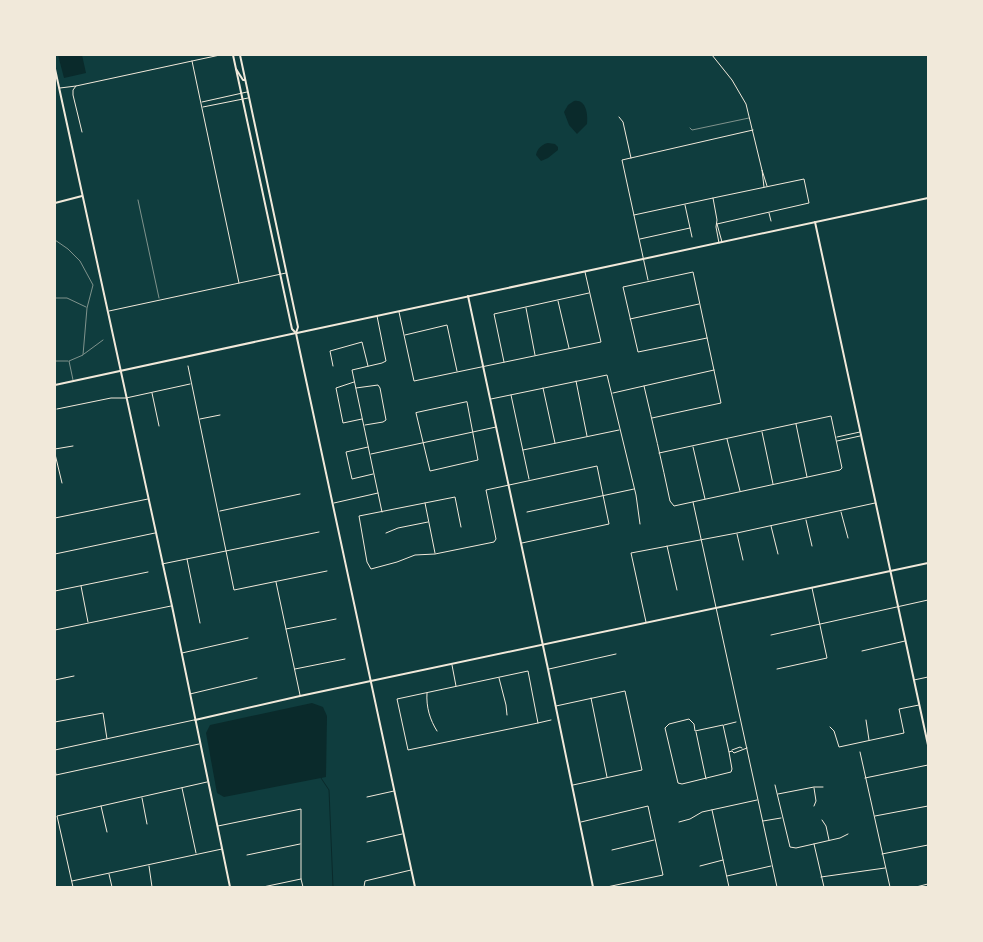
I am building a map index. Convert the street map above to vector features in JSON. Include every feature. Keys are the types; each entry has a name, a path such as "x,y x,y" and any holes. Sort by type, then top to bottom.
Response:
{"street":[{"path":"59,88 220,55"},
{"path":"233,55 292,329 296,333"},
{"path":"240,55 298,327 296,333 415,887"},
{"path":"712,55 744,99 753,130 764,187"},
{"path":"192,61 240,283"},
{"path":"55,69 172,606 230,887"},
{"path":"236,69 243,80 245,80"},
{"path":"76,86 73,94 82,132"},
{"path":"201,102 248,92"},
{"path":"202,107 249,98"},
{"path":"619,117 631,158"},
{"path":"648,282 622,160 753,130"},
{"path":"762,170 767,186"},
{"path":"634,216 804,179 809,203 717,224"},
{"path":"55,203 82,196"},
{"path":"713,198 720,242"},
{"path":"55,384 928,198"},
{"path":"685,205 692,237"},
{"path":"769,212 771,221"},
{"path":"815,222 928,744"},
{"path":"639,239 690,228"},
{"path":"399,311 414,381 569,349 601,342 585,271"},
{"path":"652,418 722,403 693,272 623,287 638,352 707,338"},
{"path":"107,311 286,273"},
{"path":"504,362 494,314 590,293"},
{"path":"468,296 556,706 592,887"},
{"path":"558,300 569,349"},
{"path":"630,320 700,304"},
{"path":"525,307 535,356"},
{"path":"376,316 386,361 352,370 382,512"},
{"path":"404,335 448,325 457,372"},
{"path":"333,366 330,351 362,342 368,366"},
{"path":"188,366 234,590 327,571"},
{"path":"612,393 714,370"},
{"path":"490,399 607,374 634,489 640,524"},
{"path":"576,381 588,436"},
{"path":"354,382 336,388 343,423 363,418"},
{"path":"57,409 112,398 126,398 191,384"},
{"path":"356,388 378,384 380,388 386,420 364,425"},
{"path":"644,386 670,501 674,506 840,470 842,468 831,416 659,452"},
{"path":"544,388 555,443"},
{"path":"151,393 159,426"},
{"path":"511,395 529,480"},
{"path":"467,402 479,458 476,462 430,471 428,470 422,442 416,413 467,402"},
{"path":"199,420 220,415"},
{"path":"796,424 807,477"},
{"path":"370,454 496,427"},
{"path":"523,450 620,430"},
{"path":"762,431 773,485"},
{"path":"836,437 861,432"},
{"path":"837,441 862,436"},
{"path":"726,438 740,491"},
{"path":"692,445 705,499"},
{"path":"55,449 73,446"},
{"path":"368,447 346,452 352,479 374,474"},
{"path":"55,454 62,483"},
{"path":"461,527 455,497 359,516 367,562 371,569 415,555 435,554 494,542 496,539 486,490 597,466 609,524 521,543"},
{"path":"527,512 634,489"},
{"path":"333,503 378,493"},
{"path":"219,511 300,494"},
{"path":"55,518 148,499"},
{"path":"693,502 777,887"},
{"path":"646,622 631,553 771,526 876,502"},
{"path":"425,503 435,554"},
{"path":"841,510 848,538"},
{"path":"806,518 812,546"},
{"path":"386,533 398,528 429,522"},
{"path":"771,526 778,554"},
{"path":"162,564 319,532"},
{"path":"55,554 155,533"},
{"path":"737,533 743,560"},
{"path":"667,545 676,590"},
{"path":"187,559 200,623"},
{"path":"55,750 717,606 928,563"},
{"path":"55,591 148,572"},
{"path":"276,581 300,696"},
{"path":"81,586 88,622"},
{"path":"777,669 827,658 812,587"},
{"path":"771,635 928,600"},
{"path":"55,630 172,606"},
{"path":"286,629 336,619"},
{"path":"181,653 248,638"},
{"path":"862,651 906,641"},
{"path":"548,669 616,654"},
{"path":"294,670 345,659"},
{"path":"452,665 456,686"},
{"path":"538,723 528,671 397,699 408,750 538,723 551,720"},
{"path":"55,680 74,676"},
{"path":"914,680 928,676"},
{"path":"499,677 507,715"},
{"path":"189,694 258,678"},
{"path":"556,706 625,691 642,770 572,785"},
{"path":"427,692 428,709 437,731"},
{"path":"591,698 607,778"},
{"path":"830,727 834,731 839,746 904,733 899,709 919,705"},
{"path":"55,722 103,713 108,740"},
{"path":"706,779 694,724 689,719 669,724 665,728 678,783 682,784 706,779 732,772 723,725"},
{"path":"866,720 870,740"},
{"path":"695,731 736,722"},
{"path":"55,769 56,775 200,744"},
{"path":"729,752 740,747 742,749 747,748"},
{"path":"737,748 738,752"},
{"path":"732,751 734,753 742,749"},
{"path":"860,752 890,887"},
{"path":"865,778 928,765"},
{"path":"72,887 57,816 207,782"},
{"path":"775,784 790,847 814,844 840,838 848,834"},
{"path":"814,787 816,801 814,806"},
{"path":"777,794 823,787"},
{"path":"182,788 196,854"},
{"path":"366,797 395,791"},
{"path":"141,797 147,824"},
{"path":"679,822 712,810 758,800"},
{"path":"101,806 107,832"},
{"path":"580,822 648,806 663,875 607,887"},
{"path":"874,817 928,806"},
{"path":"218,826 301,810 303,887"},
{"path":"712,810 729,887"},
{"path":"763,822 782,817"},
{"path":"822,820 826,826 829,840"},
{"path":"367,842 403,834"},
{"path":"612,850 655,840"},
{"path":"247,855 301,844"},
{"path":"814,844 824,887"},
{"path":"882,854 928,845"},
{"path":"71,881 149,866 223,848"},
{"path":"700,866 724,860"},
{"path":"149,866 152,887"},
{"path":"727,876 772,866"},
{"path":"822,877 885,868"},
{"path":"364,886 365,881 411,870"},
{"path":"109,874 112,887"},
{"path":"263,887 302,879"},
{"path":"630,882 631,887"},
{"path":"916,887 928,884"}],"lane":[{"path":"690,128 692,130 750,118"},
{"path":"138,200 160,300"},
{"path":"55,240 80,261 93,285 87,308 83,355"},
{"path":"55,298 67,298 87,308"},
{"path":"55,361 69,361 83,355 103,340"},
{"path":"69,361 73,381"}],"water":[{"path":"58,55 82,55 86,73 64,78"},
{"path":"574,101 581,102 584,105 587,116 587,124 577,134 569,125 564,112 568,105"},
{"path":"548,143 555,144 558,150 541,161 536,155 542,146"},
{"path":"312,703 323,707 327,716 326,777 224,797 217,793 206,733 210,725"}],"waterway":[{"path":"321,778 329,790 333,887"}]}
